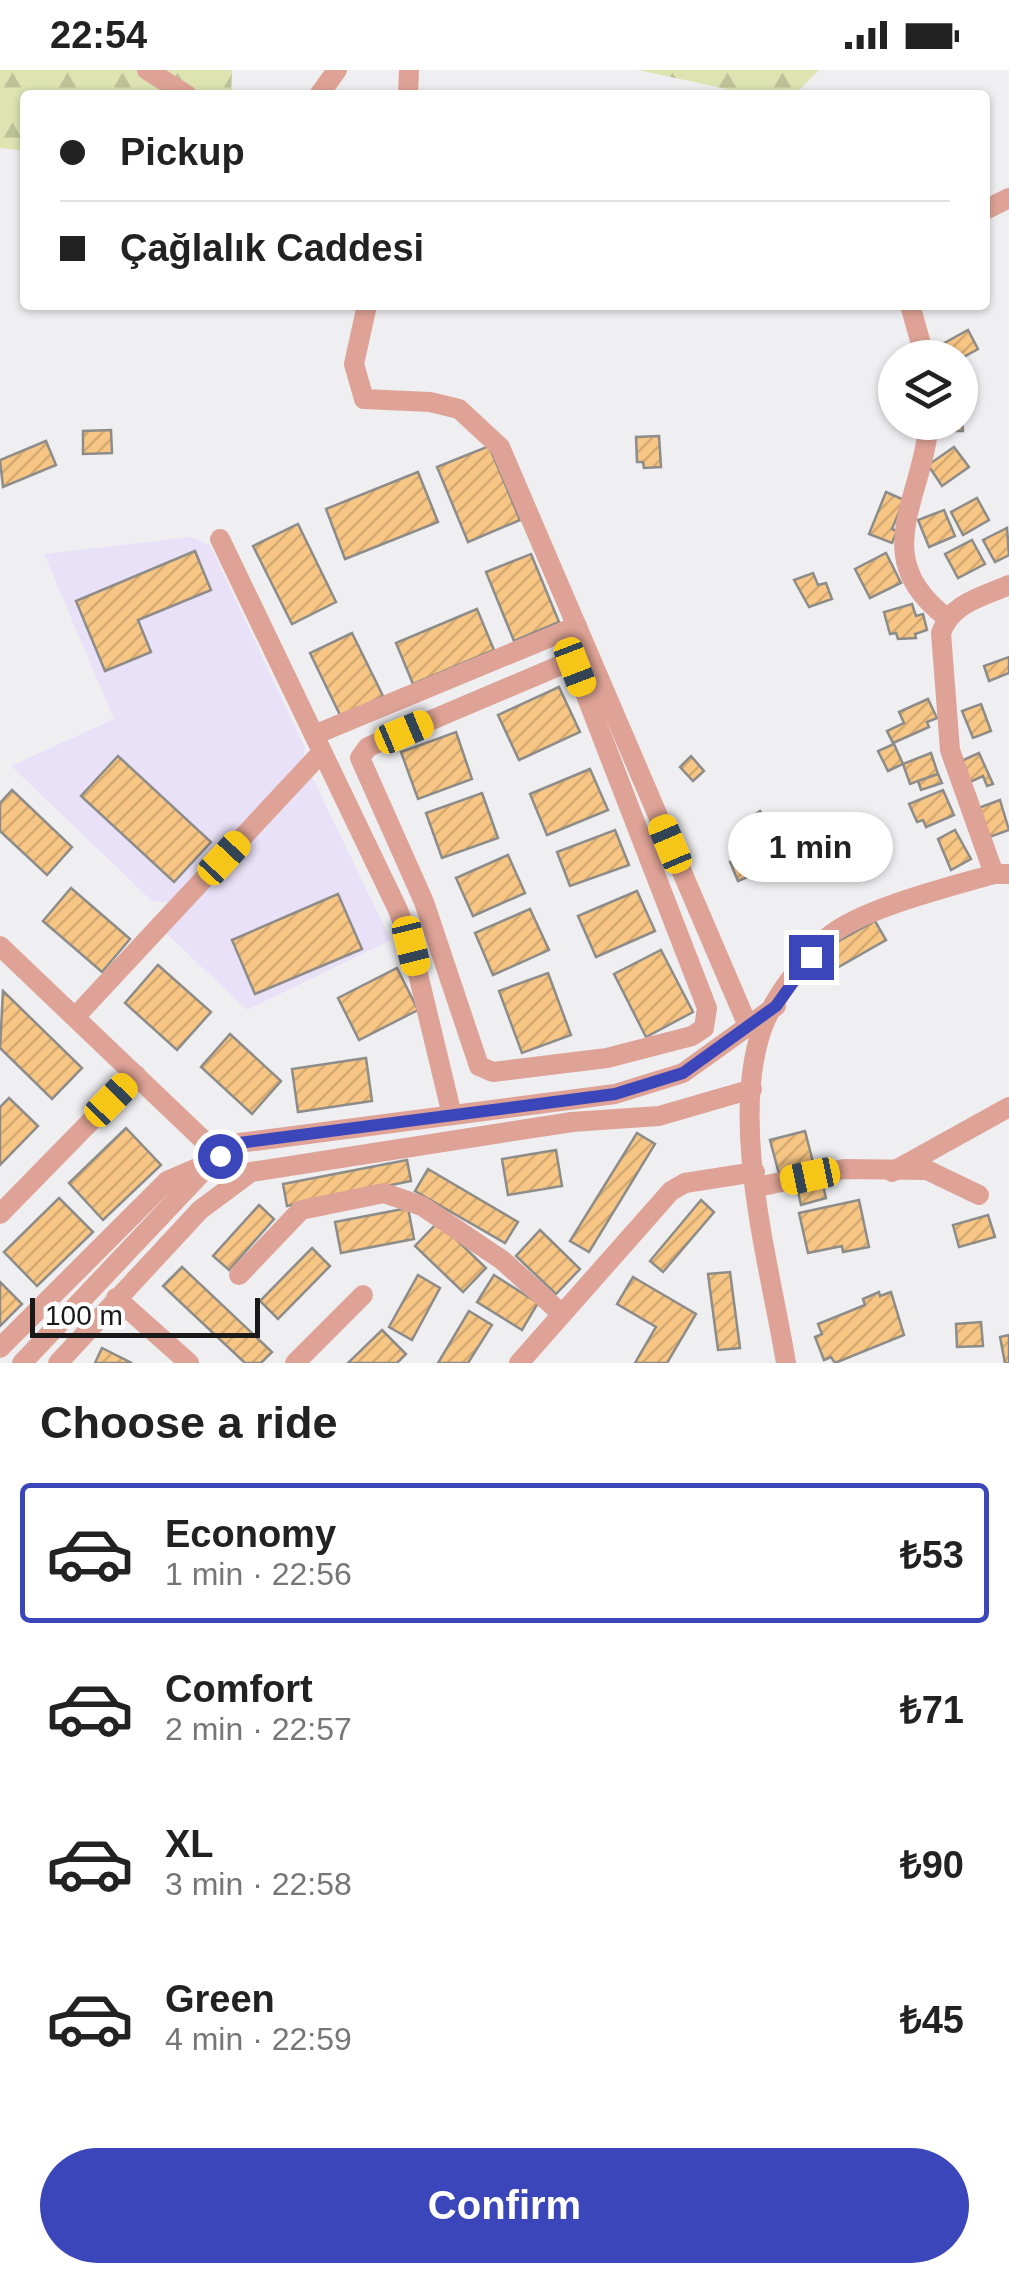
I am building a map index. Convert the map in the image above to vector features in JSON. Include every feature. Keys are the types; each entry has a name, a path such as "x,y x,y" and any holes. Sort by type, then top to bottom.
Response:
{"street":[{"path":"147,70 179,90"},
{"path":"323,90 338,70"},
{"path":"366,310 354,364 364,399 430,402 458,409 500,447 748,1026"},
{"path":"912,310 921,340"},
{"path":"925,440 904,525 903,557 922,599 946,618"},
{"path":"220,538 398,910 452,1115"},
{"path":"786,1363 756,1180 752,1089 762,1028 831,935 885,909 1001,874 950,750 941,633 946,618 956,608 1009,585"},
{"path":"75,1018 318,744 577,626"},
{"path":"560,665 575,667 707,1008 704,1028 692,1036 607,1058 493,1072 479,1066 424,902 360,758 368,747 560,665"},
{"path":"398,910 424,902"},
{"path":"0,946 217,1158"},
{"path":"0,1348 167,1181 239,1143 615,1094 683,1073 776,1006"},
{"path":"607,1058 615,1094"},
{"path":"0,1214 136,1076"},
{"path":"58,1363 200,1210 251,1172 572,1122 659,1116 752,1089"},
{"path":"890,1173 1009,1107"},
{"path":"22,1363 217,1158"},
{"path":"519,1363 671,1191 685,1183 756,1180 844,1169 890,1173 927,1170 979,1195"},
{"path":"239,1275 301,1210 384,1193 422,1206 470,1238 502,1260 562,1314"},
{"path":"295,1363 363,1295"},
{"path":"116,1298 188,1363"}],"shaded area":[{"path":"191,537 210,545 305,748 302,762 169,902 152,901 11,766 114,719 44,554"},
{"path":"312,777 391,940 247,1010 165,932"}],"green space":[{"path":"0,70 232,70 231,90 20,90 20,150 0,148"},
{"path":"638,70 819,70 799,90 731,90"}],"building":[{"path":"968,330 973,340 950,340"},
{"path":"111,430 112,453 83,454 83,431"},
{"path":"659,436 661,467 644,468 643,462 637,462 636,437"},
{"path":"46,441 56,465 3,487 0,460"},
{"path":"489,446 520,520 468,542 437,467"},
{"path":"954,447 969,467 942,486 928,465"},
{"path":"418,472 438,522 345,559 326,509"},
{"path":"886,492 904,500 892,529 897,531 892,543 869,534"},
{"path":"977,498 989,520 963,535 951,512"},
{"path":"944,510 955,536 929,547 918,520"},
{"path":"298,524 336,602 292,624 253,546"},
{"path":"1007,528 1009,555 995,562 983,540"},
{"path":"972,540 985,564 958,578 945,554"},
{"path":"195,551 211,590 138,620 151,652 105,671 76,601"},
{"path":"886,553 901,583 870,598 855,569"},
{"path":"531,554 559,622 514,641 486,572"},
{"path":"813,573 818,585 826,583 832,599 809,607 794,580"},
{"path":"912,604 916,616 923,614 927,630 915,634 916,638 898,639 896,633 890,634 884,612"},
{"path":"477,609 494,650 413,684 396,643"},
{"path":"352,633 383,696 341,717 310,653"},
{"path":"1009,657 1009,673 989,681 984,666"},
{"path":"559,687 580,732 519,760 498,715"},
{"path":"928,699 937,718 927,722 929,727 893,743 887,731 904,723 899,712"},
{"path":"981,704 991,731 973,738 962,711"},
{"path":"456,732 472,779 418,799 401,752"},
{"path":"894,744 903,764 888,771 878,751"},
{"path":"931,753 938,774 910,784 903,764"},
{"path":"979,753 993,784 987,786 983,776 968,783 959,762"},
{"path":"118,756 211,842 174,882 81,796"},
{"path":"691,756 704,771 693,781 680,767"},
{"path":"590,769 608,810 547,835 530,794"},
{"path":"938,774 942,783 921,790 918,781"},
{"path":"12,790 72,847 47,875 0,831 0,803"},
{"path":"943,790 954,815 926,827 923,820 917,822 909,804"},
{"path":"482,793 498,838 442,858 426,813"},
{"path":"1000,800 1009,830 984,839 973,810"},
{"path":"760,811 775,834 756,847 741,824"},
{"path":"615,830 629,865 570,886 557,852"},
{"path":"955,830 971,859 951,870 938,839"},
{"path":"749,854 757,873 738,881 730,862"},
{"path":"508,855 525,893 473,916 456,878"},
{"path":"71,888 130,939 102,972 43,921"},
{"path":"637,891 655,931 596,957 578,916"},
{"path":"338,894 362,949 255,994 232,940"},
{"path":"530,909 549,950 493,975 475,933"},
{"path":"875,921 886,940 828,973 820,960 816,963 812,956"},
{"path":"661,950 693,1012 646,1037 614,974"},
{"path":"158,965 211,1012 177,1050 125,1003"},
{"path":"397,968 418,1010 359,1040 338,998"},
{"path":"548,973 571,1035 522,1053 499,991"},
{"path":"3,991 82,1068 52,1099 0,1048"},
{"path":"230,1034 281,1081 252,1114 201,1067"},
{"path":"366,1058 372,1101 298,1112 292,1069"},
{"path":"9,1098 38,1126 0,1165 0,1107"},
{"path":"126,1128 161,1165 103,1220 69,1183"},
{"path":"805,1131 814,1166 779,1174 770,1140"},
{"path":"637,1133 655,1144 589,1252 570,1241"},
{"path":"556,1150 562,1186 508,1195 502,1159"},
{"path":"407,1160 411,1181 287,1206 283,1184"},
{"path":"428,1169 518,1222 505,1243 415,1191"},
{"path":"822,1181 826,1198 801,1205 797,1187"},
{"path":"59,1198 93,1232 37,1286 4,1252"},
{"path":"701,1200 714,1212 663,1272 650,1261"},
{"path":"859,1200 869,1247 843,1252 842,1246 808,1253 799,1213"},
{"path":"259,1205 274,1219 229,1270 213,1256"},
{"path":"408,1208 414,1239 341,1253 335,1222"},
{"path":"988,1215 995,1237 959,1247 953,1225"},
{"path":"438,1222 486,1268 463,1292 415,1246"},
{"path":"540,1230 580,1269 556,1294 516,1256"},
{"path":"312,1248 330,1266 278,1319 260,1301"},
{"path":"182,1267 272,1352 261,1363 245,1363 163,1286"},
{"path":"730,1272 740,1348 718,1350 708,1274"},
{"path":"418,1275 440,1288 412,1340 389,1327"},
{"path":"494,1275 538,1303 522,1330 477,1302"},
{"path":"633,1277 696,1314 667,1363 635,1363 656,1327 617,1304"},
{"path":"0,1282 22,1304 0,1326"},
{"path":"879,1292 880,1296 891,1292 904,1335 835,1363 831,1357 824,1360 815,1337 822,1334 818,1324 865,1305 863,1299"},
{"path":"469,1311 492,1325 468,1363 438,1363"},
{"path":"981,1322 983,1346 957,1347 956,1324"},
{"path":"382,1330 406,1354 397,1363 348,1363"},
{"path":"1009,1335 1009,1363 1005,1363 1000,1337"},
{"path":"102,1348 132,1363 95,1363"}],"route":[{"path":"220,1156 239,1143 615,1094 683,1073 776,1006 811,957"}]}
